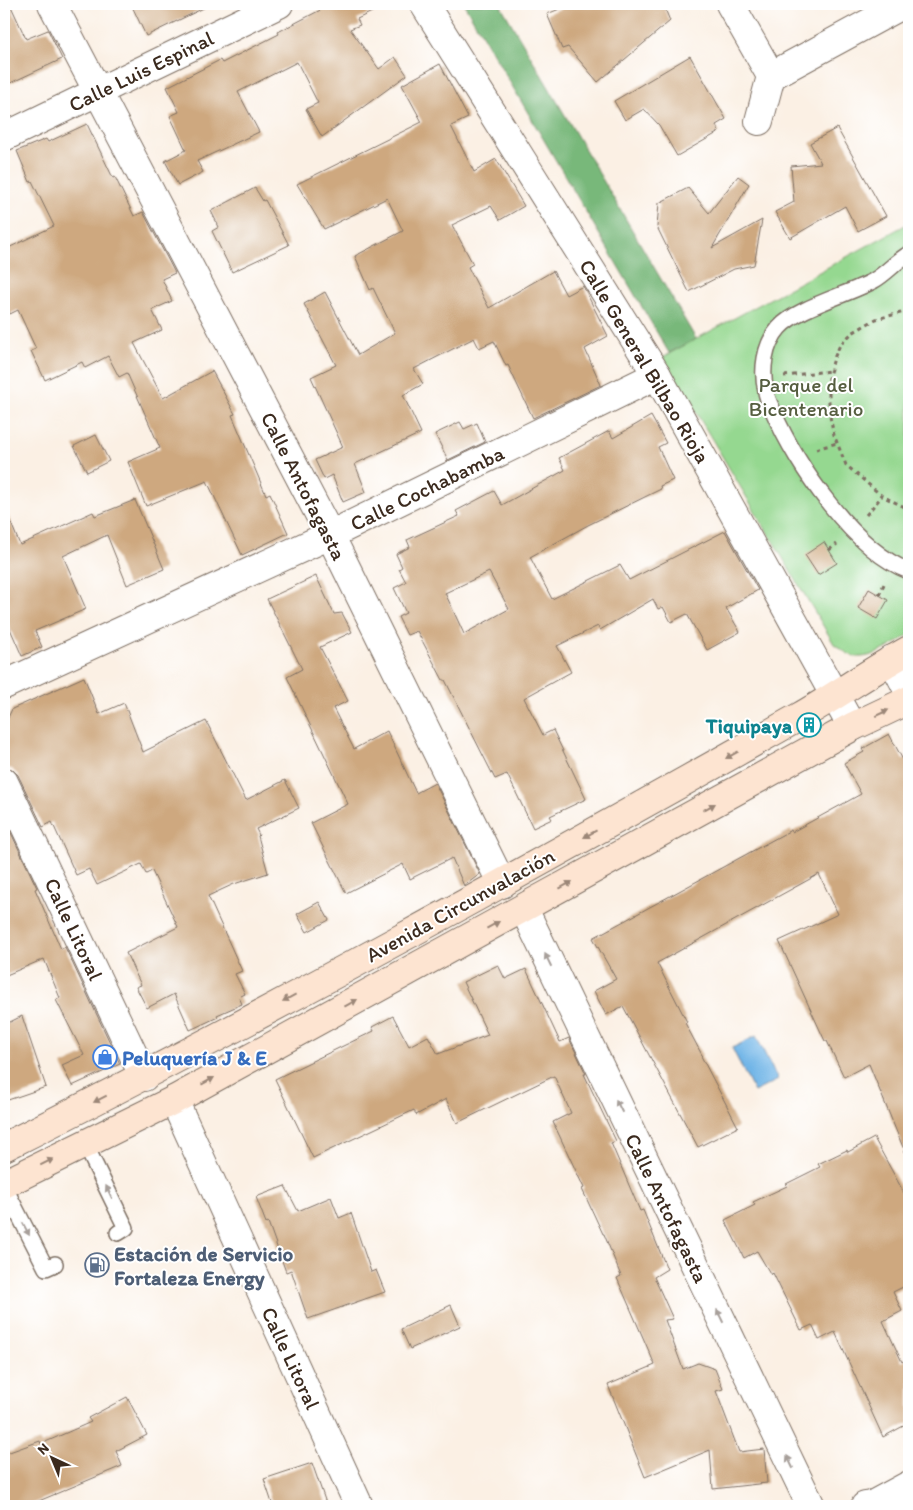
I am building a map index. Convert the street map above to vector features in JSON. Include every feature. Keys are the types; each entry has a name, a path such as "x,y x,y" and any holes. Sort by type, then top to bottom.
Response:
{"main road":[{"name":"Avenida Circunvalación","path":"4,1147 144,1077 502,884 835,696 900,654"},
{"name":"Avenida Circunvalación","path":"4,1185 174,1100 852,728 909,700"}],"street":[{"name":"Calle Antofagasta","path":"52,4 330,535 502,884"},
{"name":"Calle Luis Espinal","path":"4,137 278,4"},
{"name":"Calle General Bilbao Rioja","path":"424,4 657,375 852,728"},
{"path":"730,4 771,76 759,121"},
{"path":"771,76 904,4"},
{"name":"Calle Cochabamba","path":"4,684 330,535 657,375"},
{"path":"900,654 909,692"},
{"name":"Calle Litoral","path":"4,782 144,1077"},
{"name":"Calle Antofagasta","path":"524,909 811,1506"},
{"name":"Calle Litoral","path":"174,1100 359,1506"},
{"path":"865,1506 872,1505 909,1485"}],"lane":[{"path":"909,254 876,279 854,291 792,316 778,328 769,345 763,367 766,393 782,432 803,468 858,536 876,551 909,571"},
{"path":"85,1144 126,1228 118,1232"},
{"path":"4,1185 46,1268 55,1264"}],"path":[{"path":"909,311 876,319 852,333 840,346 834,358 830,376 829,403 834,435 846,465 882,496 909,509"}],"green space":[{"path":"464,4 500,4 696,339 669,353"},
{"name":"Parque del Bicentenario","path":"909,223 909,635 878,653 858,657 848,654 834,644 663,357"}],"water":[{"path":"756,1036 778,1080 754,1092 732,1048"}],"building":[{"path":"4,4 10,4 26,39 48,30 62,59 4,86"},
{"path":"131,4 212,4 146,36"},
{"path":"332,4 389,4 357,19 360,25 350,29 379,69 395,57 407,75 322,137 306,109 318,103 297,62 238,92 259,132 197,161 203,172 178,185 165,161 186,150 170,116 179,112 167,87 220,60 222,63"},
{"path":"572,4 663,4 670,21 598,82 568,47 562,49 547,14"},
{"path":"690,56 726,119 716,125 719,132 677,156 659,125 644,109 625,120 614,101"},
{"path":"440,64 468,118 451,126 474,172 496,159 524,206 500,220 491,206 452,225 473,264 468,267 489,308 553,271 566,295 583,286 608,336 585,349 601,385 533,418 508,365 506,366 494,341 479,348 474,338 414,369 423,384 403,395 421,433 355,464 366,492 343,502 332,475 324,479 315,460 343,447 311,377 336,365 304,304 325,292 358,355 395,333 373,288 370,290 355,256 403,231 387,198 324,229 297,184 422,122 402,85"},
{"path":"87,124 134,216 143,212 175,273 162,279 172,301 152,310 162,330 134,343 163,398 212,371 235,414 232,415 266,495 270,493 288,533 242,555 207,481 146,506 128,462 160,448 127,373 119,377 108,356 85,368 82,362 45,380 31,351 36,349 18,310 10,314 4,300 4,250 54,226 32,181 30,182 17,151 46,139 48,142"},
{"path":"837,128 886,216 858,231 845,206 790,238 775,212 794,202 791,166 821,163 810,143"},
{"path":"738,176 749,184 712,248 762,220 754,265 734,269 689,292 657,227 659,203 688,188 709,213"},
{"path":"255,188 263,201 265,200 289,245 232,272 212,231 219,227 211,211"},
{"path":"651,416 666,443 658,447 673,480 660,486 661,489 588,525 530,557 552,599 620,565 629,580 725,531 758,590 726,608 740,632 707,650 687,614 671,622 663,607 658,609 653,599 600,630 598,626 557,646 571,672 524,698 543,735 553,730 586,799 550,816 552,819 533,828 507,774 495,779 445,680 443,680 417,631 407,635 398,617 406,613 394,588 406,582 399,569 402,567 396,554 410,547 407,540 459,516 456,511 494,491 502,505 565,470 559,458 609,431 613,438","holes":["489,572 509,609 464,634 445,593"]},
{"path":"460,422 464,429 477,423 485,442 448,460 435,434"},
{"path":"96,435 109,461 87,472 74,446"},
{"path":"135,500 164,569 127,585 107,535 63,556 86,609 35,631 42,647 22,656 4,615 4,506 20,545 93,512 95,516"},
{"path":"824,542 837,563 818,575 805,555"},
{"path":"316,576 334,614 342,613 352,632 320,647 348,701 333,708 354,749 387,731 416,793 435,783 480,874 464,886 452,858 410,879 403,864 346,893 311,823 348,804 287,677 302,669 267,599"},
{"path":"869,589 888,600 877,619 858,608"},
{"path":"84,677 99,714 124,703 143,752 206,721 246,800 285,780 299,808 256,829 268,873 234,884 208,896 242,971 235,974 245,994 239,997 242,1004 190,1030 174,994 147,1008 136,987 141,985 126,953 178,927 152,871 146,874 141,864 97,885 89,869 76,875 52,822 43,827 18,775 12,769 4,767 4,726 12,709"},
{"path":"889,734 903,760 909,757 909,1162 869,1064 844,1077 827,1041 825,1041 779,941 838,914 819,874 657,963 687,1022 685,1023 701,1056 738,1127 698,1147 623,1006 606,1015 594,991 616,979 593,938 861,794 844,763 864,752 862,749"},
{"path":"4,818 37,888 35,889 61,949 65,947 120,1064 72,1086 62,1065 84,1055 56,1000 60,998 44,959 4,976"},
{"path":"319,902 329,920 307,932 297,914"},
{"path":"498,965 505,979 526,969 560,1042 569,1038 616,1141 611,1143 640,1211 643,1210 667,1269 654,1277 673,1319 665,1320 683,1369 698,1363 715,1369 723,1389 716,1391 739,1452 764,1449 767,1483 713,1489 710,1450 645,1477 608,1385 655,1365 617,1278 621,1276 604,1234 553,1122 571,1113 554,1076 457,1123 446,1099 416,1115 414,1110 313,1158 275,1079 374,1031 372,1027 393,1016 409,1046 428,1036 438,1054 488,1035 463,982"},
{"path":"22,1016 46,1087 8,1100 4,1088 4,1025"},
{"path":"874,1138 909,1202 909,1284 893,1292 902,1311 883,1321 902,1362 909,1358 909,1423 883,1437 835,1332 819,1340 812,1325 801,1330 773,1273 771,1275 757,1251 744,1258 725,1220 755,1205 753,1202 787,1186 786,1184 820,1167 818,1164 847,1150 848,1152"},
{"path":"285,1186 298,1211 331,1197 339,1218 351,1213 371,1272 376,1270 385,1292 308,1319 291,1270 286,1272 268,1222 266,1223 256,1197"},
{"path":"451,1305 460,1326 410,1349 401,1329"},
{"path":"127,1397 147,1435 116,1451 122,1466 27,1506 4,1506 4,1454 40,1441 41,1444 91,1422 88,1418"},
{"path":"312,1463 327,1506 273,1506 264,1479"}],"place":[{"name":"Tiquipaya","path":"809,725"},
{"name":"Peluquería J & E","path":"105,1057"},
{"name":"Estación de Servicio Fortaleza Energy","path":"97,1265"}]}
